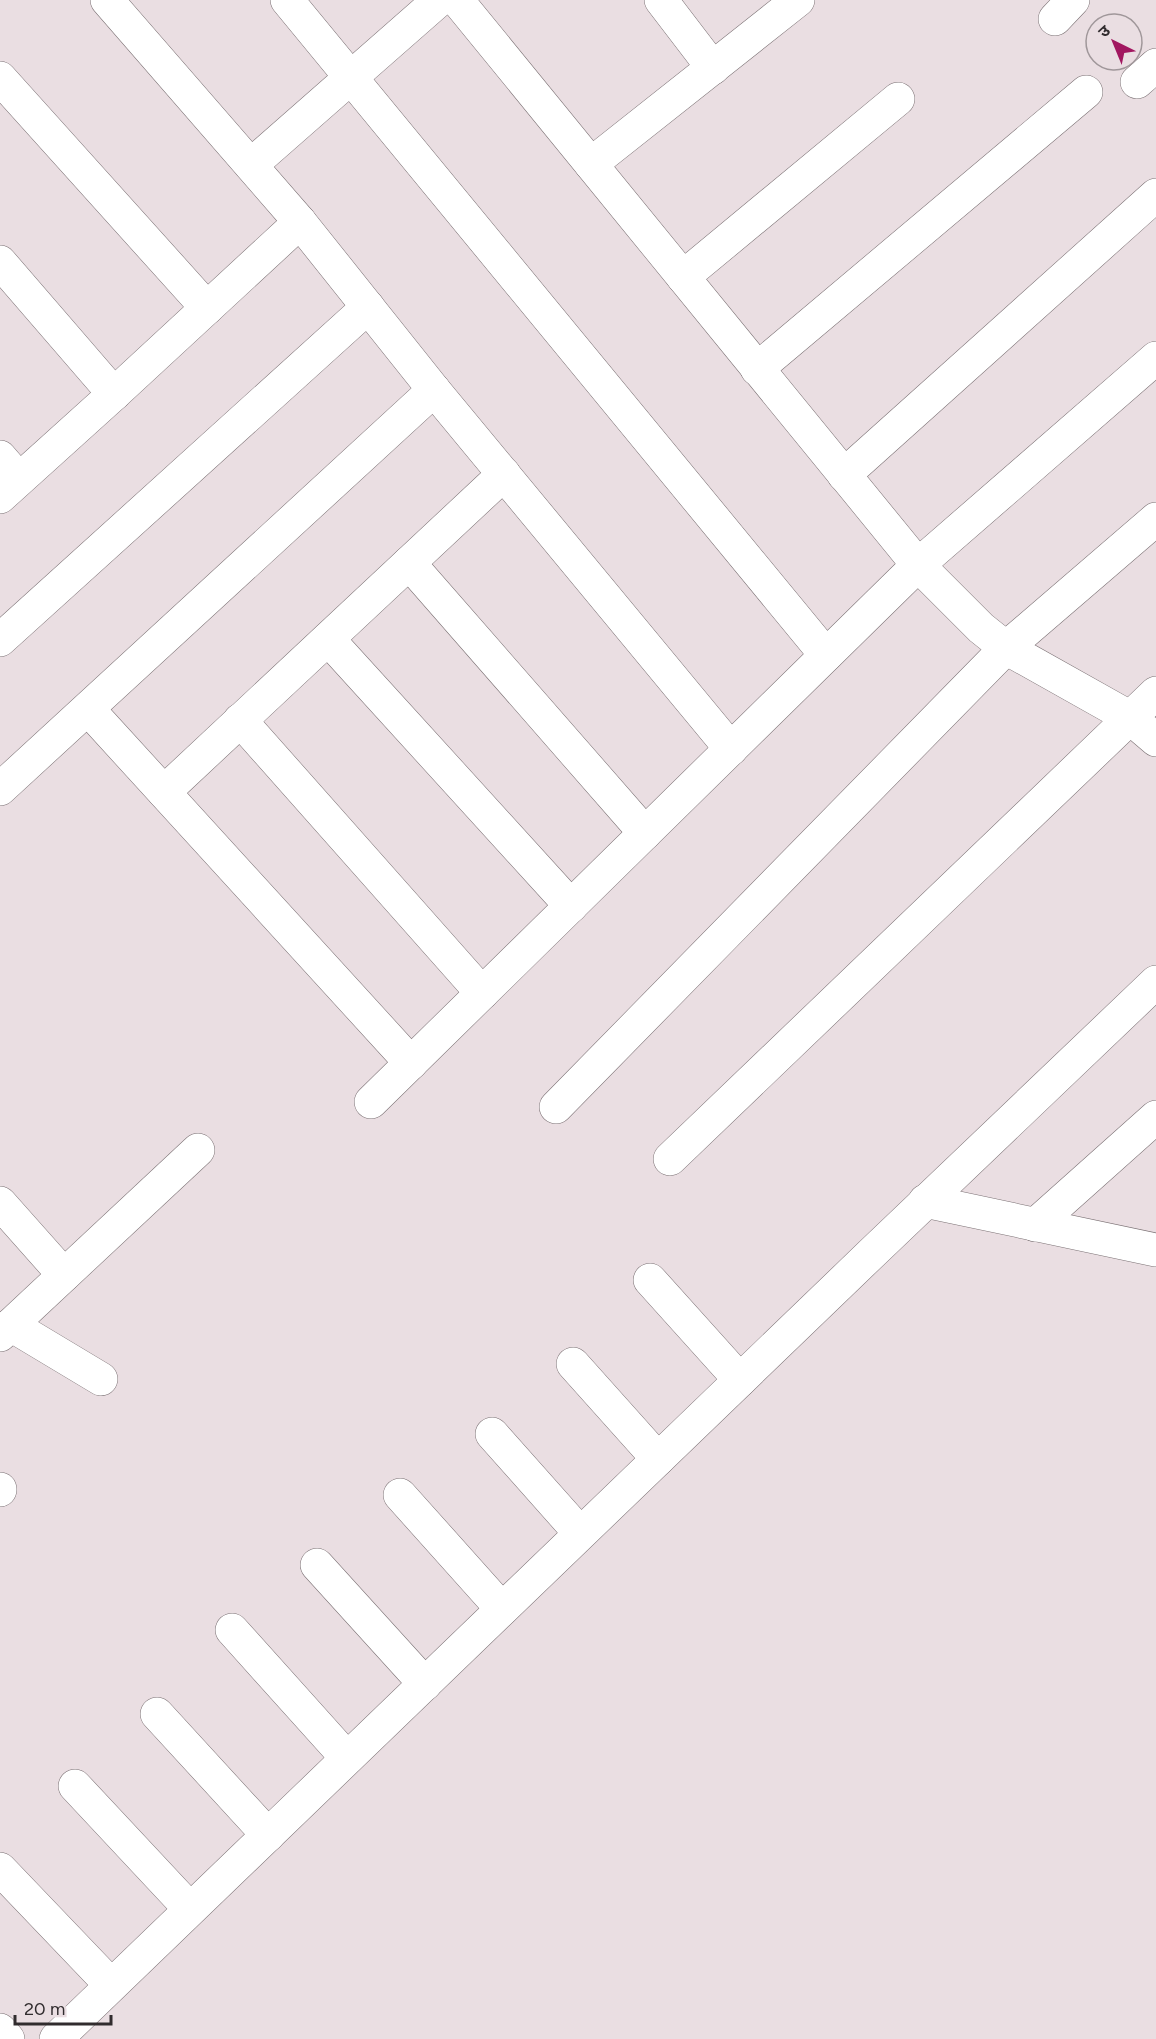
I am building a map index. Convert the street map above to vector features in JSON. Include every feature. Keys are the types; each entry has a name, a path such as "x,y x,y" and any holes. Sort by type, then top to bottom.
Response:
{"street":[{"path":"107,0 300,222 434,390 731,748"},
{"path":"286,0 826,655"},
{"path":"251,165 439,0"},
{"path":"457,0 918,565 981,628 1006,648 1129,717 1156,740"},
{"path":"661,0 713,68"},
{"path":"591,164 798,0"},
{"path":"0,78 207,308"},
{"path":"757,369 1086,92"},
{"path":"683,277 898,99"},
{"path":"844,475 1156,195"},
{"path":"6,478 114,394 300,222"},
{"path":"0,262 114,394"},
{"path":"0,640 368,307"},
{"path":"371,1102 918,565 1156,358"},
{"path":"0,789 434,390"},
{"path":"164,792 504,474"},
{"path":"556,1107 1006,648 1156,519"},
{"path":"409,563 645,833"},
{"path":"328,639 571,906"},
{"path":"670,1159 1156,693"},
{"path":"88,709 411,1063"},
{"path":"240,720 482,993"},
{"path":"56,2039 1156,982"},
{"path":"1035,1225 1156,1117"},
{"path":"101,1379 6,1330 198,1150"},
{"path":"925,1202 1156,1250"},
{"path":"0,1203 64,1275"},
{"path":"650,1280 740,1380"},
{"path":"573,1364 658,1459"},
{"path":"492,1434 580,1533"},
{"path":"400,1495 502,1609"},
{"path":"317,1564 425,1684"},
{"path":"232,1630 347,1758"},
{"path":"158,1714 268,1835"},
{"path":"75,1786 190,1909"},
{"path":"0,1869 111,1985"},
{"path":"0,2030 8,2039"}]}
